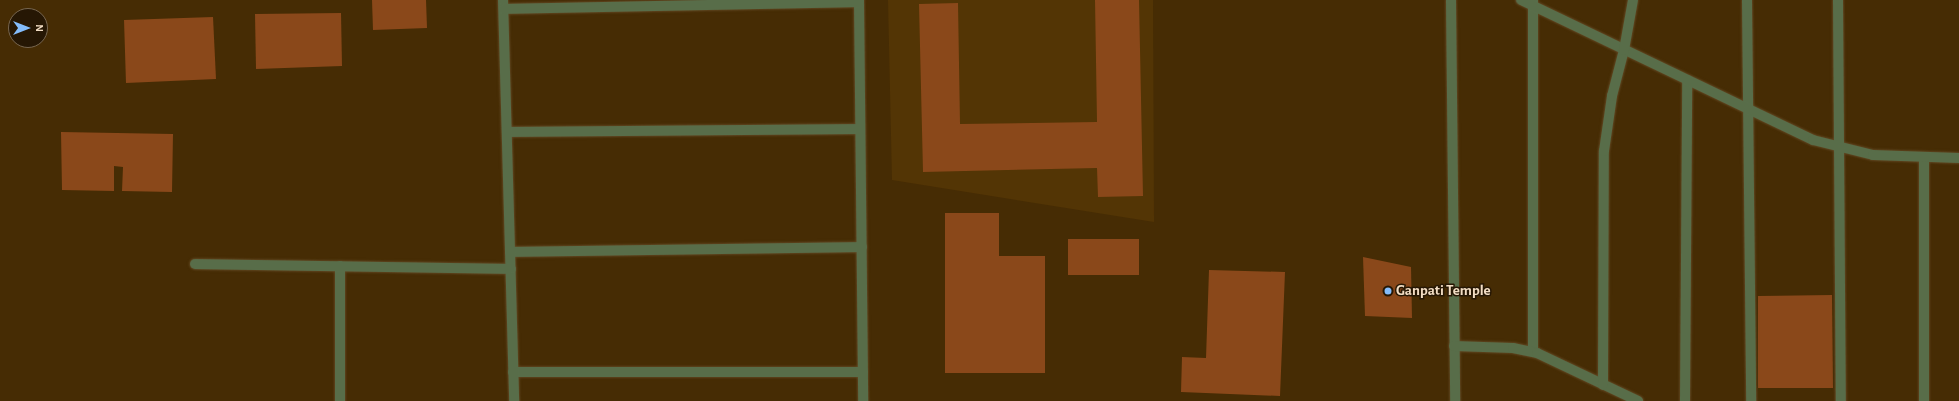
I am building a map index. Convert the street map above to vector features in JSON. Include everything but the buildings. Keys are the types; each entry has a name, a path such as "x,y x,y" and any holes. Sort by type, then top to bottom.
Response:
{"street":[{"path":"1451,0 1455,401"},
{"path":"1521,0 1533,3 1624,50 1813,140 1873,155 1959,158"},
{"path":"1603,385 1604,151 1612,96 1624,50 1633,0"},
{"path":"1747,0 1751,401"},
{"path":"1838,0 1841,401"},
{"path":"514,401 508,132 503,4 859,1 863,401"},
{"path":"1533,3 1533,352"},
{"path":"1685,401 1687,80"},
{"path":"508,132 860,129"},
{"path":"1924,157 1924,401"},
{"path":"510,252 862,247"},
{"path":"195,264 511,269"},
{"path":"340,266 340,401"},
{"path":"1454,346 1513,348 1533,352 1563,364 1638,401"},
{"path":"513,372 863,372"}],"shaded area":[{"path":"888,0 1153,0 1154,222 892,180"}],"place":[{"name":"Ganpati Temple","path":"1388,291"}]}
